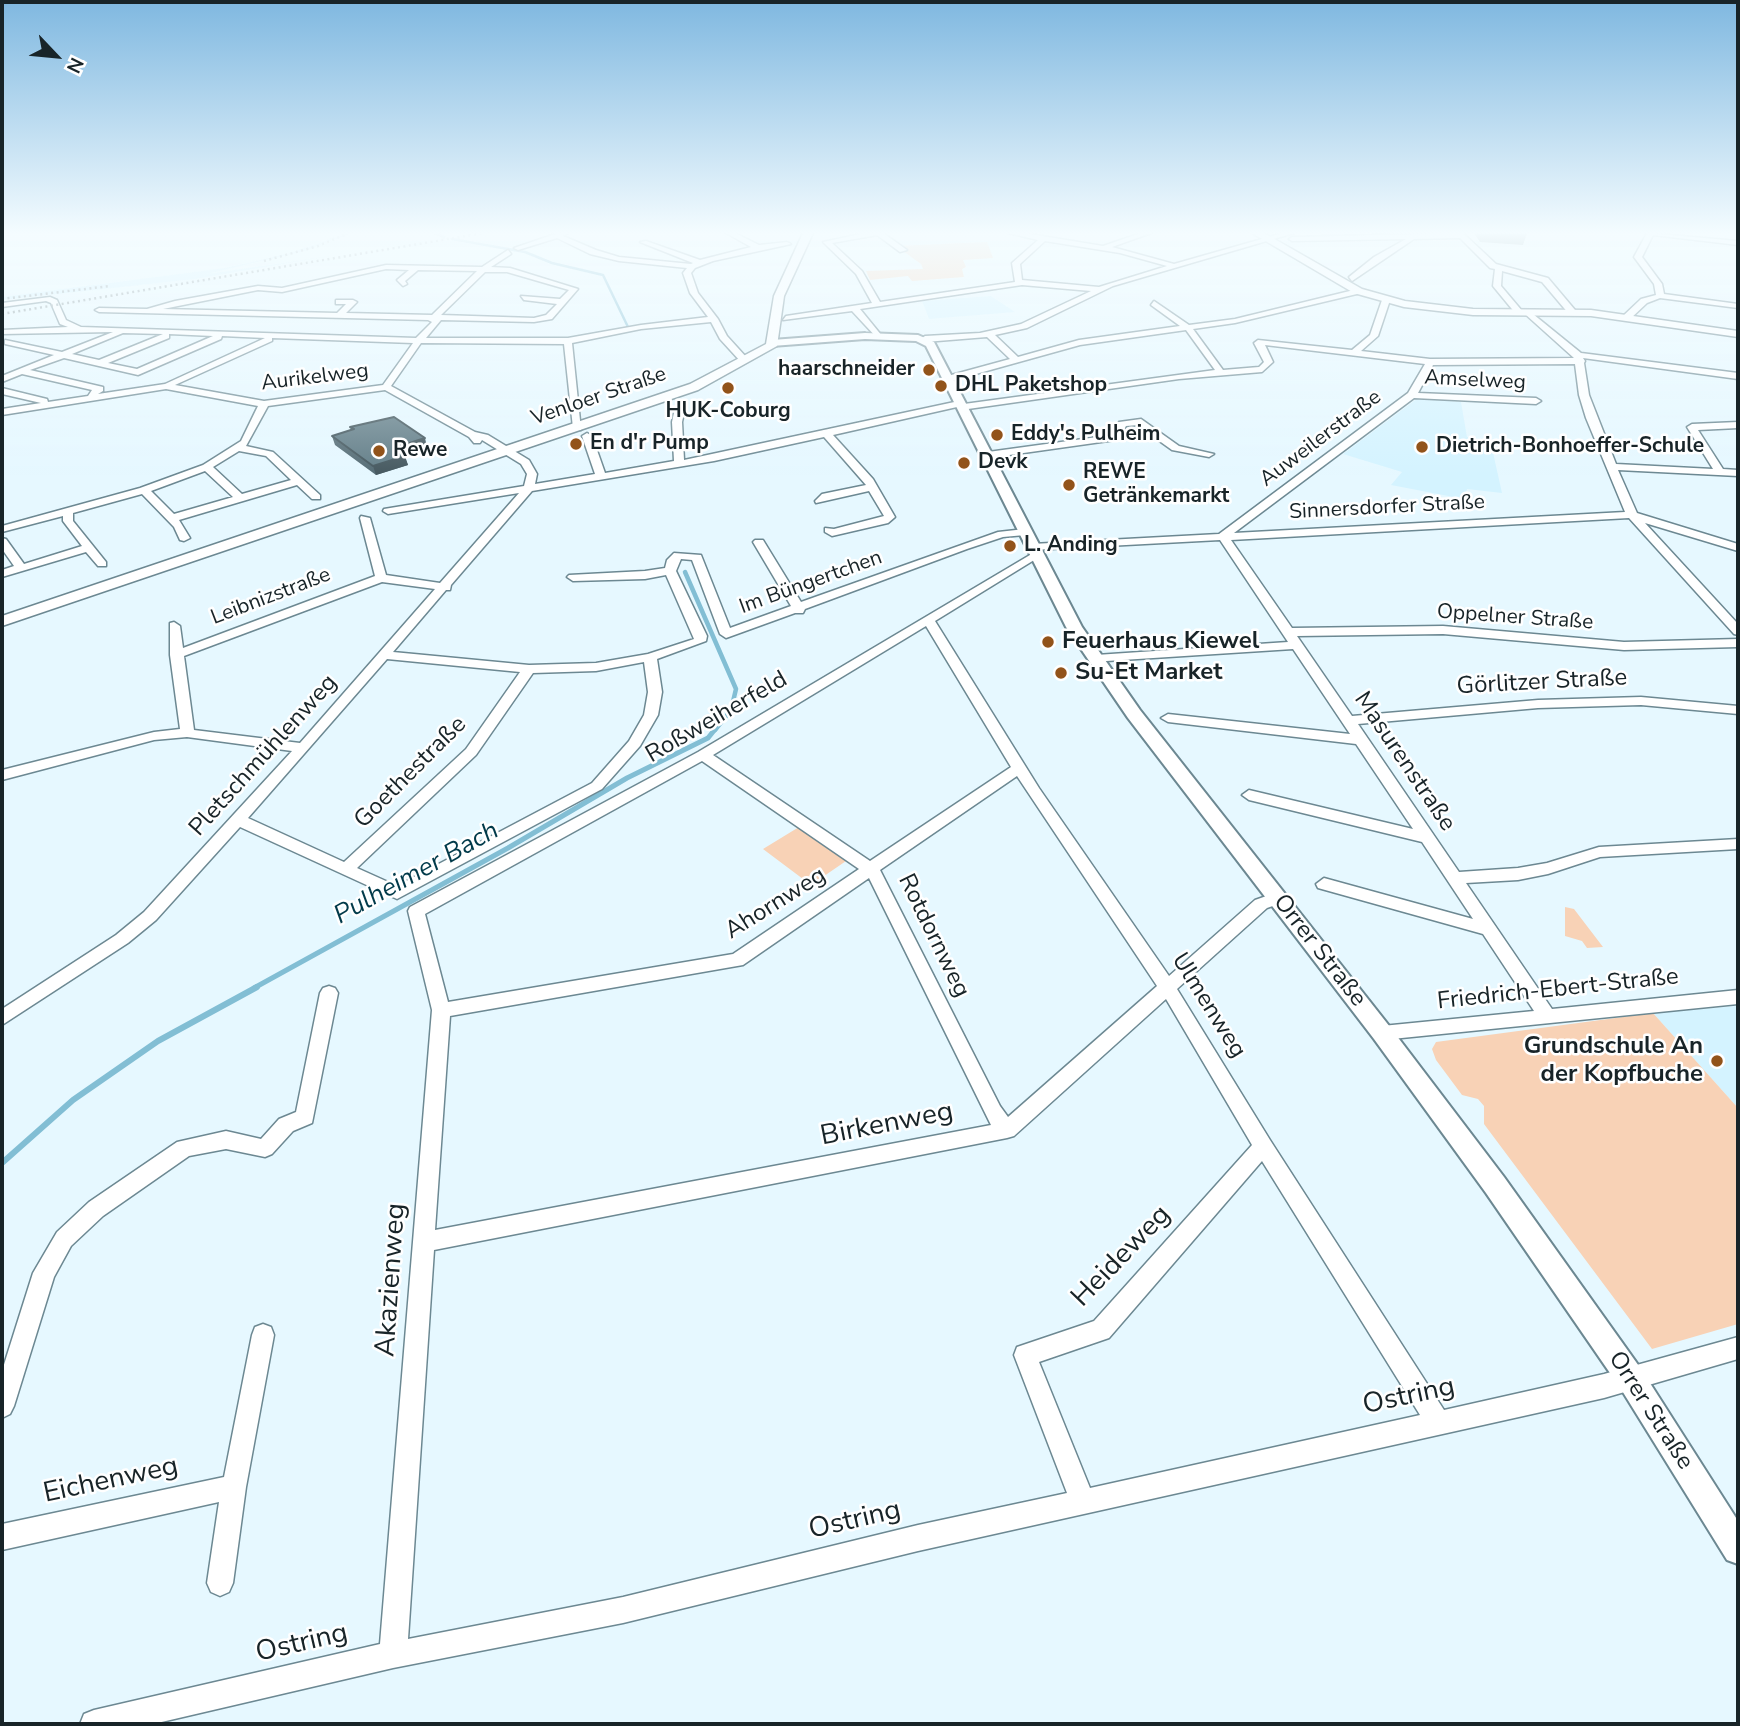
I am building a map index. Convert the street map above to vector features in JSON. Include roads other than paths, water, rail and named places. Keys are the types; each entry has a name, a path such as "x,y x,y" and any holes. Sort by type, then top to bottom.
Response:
{"main road":[{"path":"772,343 776,314"},
{"path":"1586,314 1738,334"},
{"name":"Venloer Straße","path":"2,621 503,453 583,432 694,387 772,343"}],"street":[{"path":"59,314 63,322 84,329"},
{"path":"207,314 273,314"},
{"path":"312,314 543,319 549,314"},
{"path":"440,314 436,318 437,322 418,341 386,387 503,453 519,471 528,489"},
{"path":"710,314 723,337 744,360"},
{"path":"786,318 820,314"},
{"path":"859,314 878,336"},
{"name":"Venloer Straße","path":"772,343 828,337 925,339 989,334 1036,322 1053,314"},
{"path":"1168,314 1189,329 1222,373"},
{"path":"947,379 1014,359 1079,344 1189,329 1256,314"},
{"path":"1353,354 1374,336 1381,314"},
{"path":"1525,314 1580,358 1584,396 1632,515 1738,631"},
{"path":"1626,318 1631,314"},
{"path":"2,331 84,329 418,341 568,341 641,327 714,319"},
{"path":"5,343 41,330"},
{"path":"32,374 124,331"},
{"path":"100,363 172,333"},
{"path":"989,334 1014,359"},
{"path":"120,380 223,335"},
{"name":"Aurikelweg","path":"2,412 166,386 274,336"},
{"name":"Orrer Straße","path":"925,339 988,455 1074,627 1134,714 1382,1033 1495,1185 1631,1379 1738,1549"},
{"path":"568,341 583,432 601,476"},
{"path":"387,511 679,464 960,405 1266,367 1269,362 1258,344 1265,342 1430,362 1580,358 1738,376"},
{"path":"5,343 138,372"},
{"path":"2,379 68,356"},
{"name":"Auweilerstraße","path":"1223,536 1412,395 1430,362"},
{"path":"21,371 100,389"},
{"name":"Aurikelweg","path":"83,399 110,384"},
{"name":"Aurikelweg","path":"166,386 264,404 386,387"},
{"name":"Aurikelweg","path":"2,391 55,404"},
{"name":"Amselweg","path":"1412,395 1536,401"},
{"path":"2,529 68,513 207,467 245,443 264,404"},
{"path":"679,464 677,422 680,408"},
{"path":"1720,472 1692,427 1738,425"},
{"path":"988,455 1153,432 1176,449 1209,454"},
{"path":"826,433 872,487 890,517 884,521 832,533 829,530"},
{"path":"239,447 269,454 316,497"},
{"path":"207,467 240,498"},
{"path":"1611,467 1738,472"},
{"path":"173,519 299,481"},
{"path":"820,501 826,496 872,487"},
{"name":"Pletschmühlenweg","path":"2,1017 141,924 303,748 446,587 528,489"},
{"path":"144,490 173,519 184,538"},
{"path":"68,513 68,521 102,564"},
{"name":"Sinnersdorfer Straße","path":"1034,551 1223,536 1632,515 1738,548"},
{"path":"365,518 382,578 446,587"},
{"name":"Im Büngertchen","path":"573,577 670,571 678,555 697,556 726,634 799,610 963,547 1002,534 1025,532"},
{"name":"Masurenstraße","path":"1223,536 1547,1015"},
{"path":"2,541 21,568"},
{"path":"758,542 799,610"},
{"path":"2,574 89,547"},
{"name":"Roßweiherfeld","path":"416,911 704,755 929,620 1034,551"},
{"path":"385,655 529,670 596,667 650,657 695,644 701,636 670,571"},
{"name":"Leibnizstraße","path":"176,656 382,578"},
{"name":"Ulmenweg","path":"929,620 1019,768 1166,985 1263,1146 1438,1422"},
{"path":"174,626 187,733"},
{"name":"Oppelner Straße","path":"1288,632 1443,630 1624,646 1738,643"},
{"path":"1096,659 1297,645"},
{"path":"238,820 397,893 597,786 635,743 651,715 655,692 650,657"},
{"name":"Goethestraße","path":"346,870 471,752 529,670"},
{"name":"Görlitzer Straße","path":"1347,721 1538,704 1641,701 1738,710"},
{"path":"1168,718 1362,740"},
{"path":"2,775 154,736 187,733 303,748"},
{"name":"Rotdornweg","path":"704,755 873,871 993,1112 1007,1130"},
{"name":"Ahornweg","path":"441,1010 597,986 737,960 873,871 1019,768"},
{"path":"1249,795 1428,838"},
{"path":"1455,878 1518,874 1599,852 1738,844"},
{"path":"1324,884 1488,929"},
{"path":"1007,1130 1166,985 1261,904 1278,898"},
{"name":"Akazienweg","path":"394,1655 441,1010 416,911"},
{"path":"2,1406 44,1272 64,1239 96,1209 184,1148 226,1140 265,1148 286,1125 305,1117 329,993"},
{"name":"Friedrich-Ebert-Straße","path":"1382,1033 1738,997"},
{"name":"Birkenweg","path":"425,1242 1007,1130"},
{"name":"Heideweg","path":"1083,1501 1025,1354 1101,1330 1263,1146"},
{"path":"220,1583 234,1488 263,1335"},
{"name":"Ostring","path":"94,1724 394,1655 623,1610 1083,1501 1631,1379 1738,1348"},
{"name":"Eichenweg","path":"2,1537 234,1488"}],"waterway":[{"name":"Pulheimer Bach","path":"622,314 628,327"},
{"name":"Pulheimer Bach","path":"685,572 736,689 731,710 715,730"},
{"name":"Pulheimer Bach","path":"254,988 508,848 627,778 708,738 716,728"},
{"name":"Pulheimer Bach","path":"2,1163 73,1100 158,1041 257,987"}],"place":[{"name":"haarschneider","path":"929,370"},
{"name":"DHL Paketshop","path":"941,386"},
{"name":"HUK-Coburg","path":"728,388"},
{"name":"Eddy's Pulheim","path":"997,435"},
{"name":"En d'r Pump","path":"576,444"},
{"name":"Dietrich-Bonhoeffer-Schule","path":"1422,447"},
{"name":"Rewe","path":"379,451"},
{"name":"Devk","path":"964,463"},
{"name":"REWE Getränkemarkt","path":"1069,485"},
{"name":"L. Anding","path":"1010,546"},
{"name":"Feuerhaus Kiewel","path":"1048,642"},
{"name":"Su-Et Market","path":"1061,673"},
{"name":"Grundschule An der Kopfbuche","path":"1717,1061"}]}
